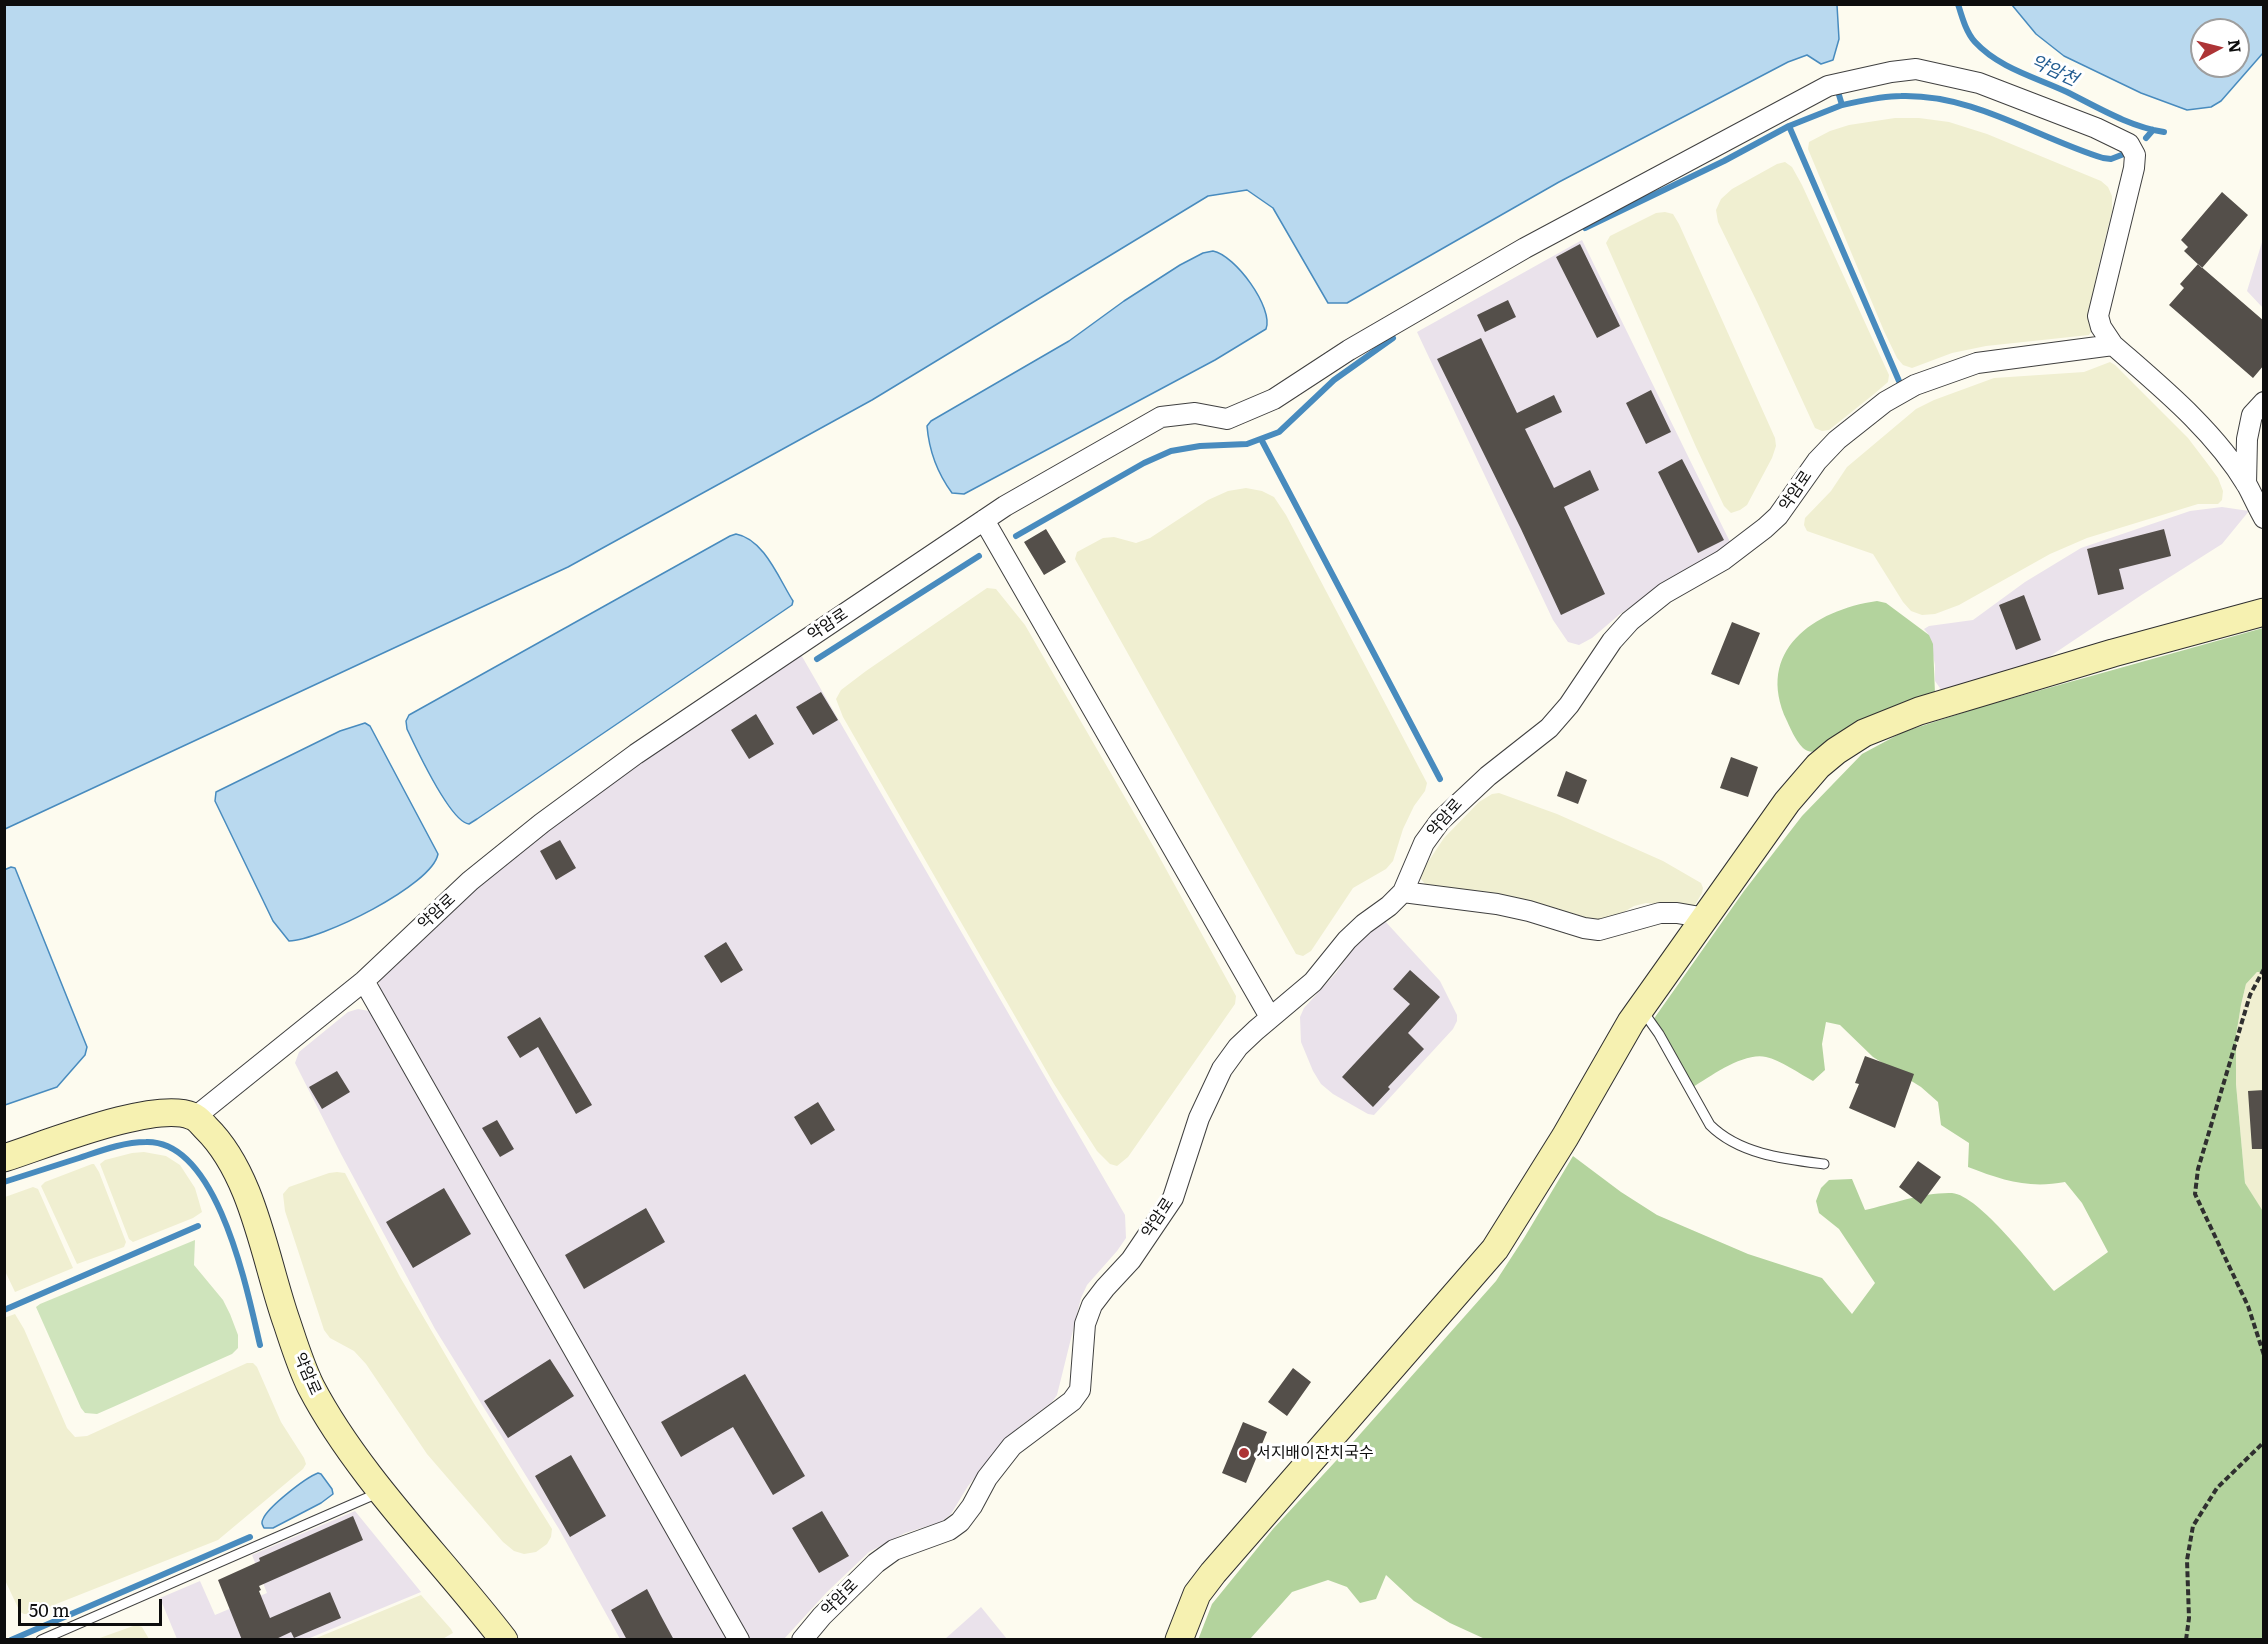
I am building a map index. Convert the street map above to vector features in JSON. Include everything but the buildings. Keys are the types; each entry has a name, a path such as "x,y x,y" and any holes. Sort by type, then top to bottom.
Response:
{"street":[{"name":"약암로","path":"504,1640 382,1491 344,1441 310,1385 285,1320 246,1192 224,1149 195,1117 364,981 470,881 551,816 636,754 1005,506 1161,417 1195,413 1227,419 1274,399 1348,350 1525,248 1828,86 1916,69 1979,83 2096,128 2129,144 2135,155 2134,168 2098,316 2101,327 2113,345 1977,363 1915,385 1863,418 1837,440 1816,461 1778,516 1766,528 1723,560 1665,593 1630,621 1612,641 1569,705 1549,728 1488,776 1440,821 1424,843 1402,892 1389,906 1347,940 1313,982 1238,1047 1221,1069 1199,1118 1173,1198 1131,1260 1105,1287 1092,1305 1085,1324 1080,1390 1072,1401 1012,1446 987,1478 972,1506 960,1522 949,1530 894,1550 876,1563 822,1616 802,1640"},
{"path":"2113,345 2176,401 2220,447 2246,484 2264,519"},
{"path":"2246,484 2247,439 2252,415 2264,402"},
{"path":"984,520 1270,1017"},
{"path":"1179,1640 1197,1594 1213,1573 1495,1249 1559,1147 1640,1008 1787,802 1818,766 1864,733 1919,711 2113,653 2264,612"},
{"path":"1402,892 1497,904 1599,930 1660,913 1677,913 1706,918"},
{"path":"364,981 739,1640"},
{"path":"4,1158 155,1112 181,1113 195,1117"}],"lane":[{"path":"1640,1008 1659,1034 1710,1125 1720,1135 1746,1148 1770,1155 1824,1164"},
{"path":"41,1640 382,1491"}],"path":[{"path":"2264,969 2250,995 2198,1169 2195,1194 2248,1306 2264,1355"},
{"path":"2186,1640 2189,1618 2187,1560 2193,1526 2217,1488 2264,1442"}],"shaded area":[{"path":"2263,239 2263,308 2247,291"},
{"path":"1582,240 1732,546 1656,590 1620,614 1592,638 1579,645 1568,642 1553,620 1417,332"},
{"path":"2222,507 2249,511 2222,544 2028,671 1942,691 1935,681 1935,665 1929,635 1924,629 1929,626 1973,620 2025,582 2081,548 2190,511"},
{"path":"800,653 1125,1215 1126,1238 1087,1285 1081,1298 1057,1395 1052,1402 1019,1427 1001,1445 968,1486 951,1514 941,1522 905,1533 869,1552 827,1592 784,1639 750,1639 384,998 379,984 380,977 468,890 574,808"},
{"path":"1384,920 1440,981 1457,1015 1457,1021 1453,1029 1374,1115 1368,1114 1333,1094 1321,1084 1301,1042 1300,1017 1304,1008 1336,973 1357,943"},
{"path":"358,1009 369,1011 399,1054 729,1639 620,1639 559,1529 435,1329 295,1063 299,1052 348,1012"},
{"path":"355,1511 421,1592 305,1640 177,1639 160,1598 200,1581 215,1615 267,1593 252,1555"},
{"path":"981,1607 1007,1639 945,1639"}],"green space":[{"path":"1895,118 1949,122 1987,134 2101,181 2108,187 2112,196 2112,211 2098,268 2093,297 2092,330 2089,335 1986,346 1952,353 1912,368 1903,365 1897,358 1884,331 1808,149 1809,142 1830,131 1849,125"},
{"path":"1785,162 1792,167 1802,185 1889,375 1888,382 1829,430 1822,431 1815,428 1718,222 1716,210 1721,199 1732,189 1777,164"},
{"path":"1656,213 1673,214 1679,224 1775,438 1776,446 1772,458 1747,505 1731,513 1724,506 1696,447 1606,243 1610,236"},
{"path":"2110,362 2188,438 2218,478 2223,491 2222,500 2218,504 2198,504 2087,538 2050,554 1959,605 1935,614 1922,615 1911,611 1903,602 1873,554 1807,531 1804,525 1805,518 1831,491 1847,467 1916,409 1994,378 2084,372"},
{"path":"1246,488 1262,491 1274,497 1286,515 1427,783 1425,791 1414,806 1403,829 1393,861 1386,869 1353,888 1311,951 1303,956 1296,954 1075,559 1077,552 1103,538 1114,537 1136,543 1150,538 1208,500 1228,491"},
{"path":"987,588 996,589 1025,625 1156,851 1236,996 1235,1004 1128,1157 1117,1166 1110,1164 1097,1151 1054,1084 843,717 836,699 841,690 866,671"},
{"path":"1877,601 1886,603 1929,635 1933,644 1935,694 1821,749 1808,751 1801,746 1793,734 1779,696 1778,674 1784,655 1796,638 1812,624 1854,606"},
{"path":"2263,628 2263,972 2257,972 2246,984 2236,1036 2236,1084 2245,1183 2264,1213 2263,1639 1485,1639 1450,1623 1414,1601 1386,1575 1376,1599 1360,1603 1347,1587 1328,1580 1292,1592 1250,1639 1198,1640 1212,1604 1273,1529 1496,1281 1573,1156 1621,1192 1657,1215 1748,1254 1822,1278 1852,1314 1875,1283 1839,1229 1819,1213 1816,1201 1821,1188 1829,1180 1852,1179 1865,1210 1931,1194 1952,1193 1963,1197 1991,1219 2054,1291 2108,1252 2082,1203 2065,1182 2027,1184 1992,1176 1968,1167 1969,1143 1941,1125 1938,1102 1921,1087 1873,1057 1840,1025 1826,1022 1822,1044 1825,1070 1813,1081 1777,1061 1757,1056 1738,1061 1693,1087 1653,1020 1744,891 1802,816 1862,754 1903,732 1984,706"},
{"path":"1499,793 1557,814 1663,861 1701,883 1702,893 1695,905 1689,907 1646,903 1634,906 1617,916 1603,920 1591,920 1510,898 1425,884 1421,879 1422,871 1444,838 1479,802 1492,794"},
{"path":"2257,972 2263,972 2263,1213 2245,1183 2236,1084 2236,1036 2241,1005 2246,984"},
{"path":"144,1152 166,1156 180,1165 195,1188 202,1212 193,1218 133,1242 129,1239 100,1164 105,1160"},
{"path":"92,1164 99,1172 126,1242 124,1247 77,1264 41,1186 45,1182"},
{"path":"337,1172 345,1173 400,1277 473,1402 552,1529 547,1544 536,1552 524,1554 514,1551 503,1542 427,1454 366,1364 354,1351 330,1338 324,1330 285,1211 283,1194 289,1187"},
{"path":"33,1187 38,1189 73,1268 15,1292 5,1271 5,1197"},
{"path":"195,1240 194,1265 223,1300 238,1335 238,1348 232,1354 97,1414 85,1413 36,1307"},
{"path":"15,1314 24,1329 67,1428 75,1437 87,1436 247,1363 253,1363 257,1367 281,1422 306,1464 303,1469 218,1540 31,1614 20,1612 4,1578 4,1318"},
{"path":"421,1595 453,1633 441,1640 314,1639"},
{"path":"136,1625 142,1627 149,1639 97,1639"}],"water":[{"path":"5,5 1837,5 1839,39 1833,60 1821,64 1807,55 1788,62 1559,182 1347,303 1328,303 1273,208 1247,190 1208,196 872,400 568,567 5,829"},
{"path":"2012,5 2263,5 2263,53 2250,68 2250,18 2190,18 2190,78 2241,78 2221,101 2211,107 2187,110 2141,93 2064,56 2036,34"},
{"path":"1213,251 1232,262 1251,284 1264,309 1267,320 1266,329 1215,360 964,494 952,493 938,470 932,453 927,426 931,421 1069,341 1124,301 1180,265 1203,253"},
{"path":"736,534 755,543 763,552 793,601 792,605 477,819 469,824 461,820 443,798 418,752 407,729 406,721 409,715"},
{"path":"365,723 370,726 438,854 431,867 417,881 373,909 325,931 289,941 273,921 215,801 216,792 340,731"},
{"path":"15,868 87,1047 85,1055 57,1087 5,1105 4,870"},
{"path":"318,1473 332,1489 333,1494 321,1503 273,1528 264,1528 262,1520 272,1507 296,1487"}],"waterway":[{"name":"약암천","path":"1958,4 1972,38 1995,59 2126,121 2164,132"},
{"path":"1839,95 1842,105 1901,96 1928,97 1954,102 2004,118 2103,158 2111,159 2124,154"},
{"path":"1585,228 1724,161 1789,126 1842,105"},
{"path":"1789,126 1899,381"},
{"path":"2146,138 2153,130"},
{"path":"1016,536 1144,463 1171,451 1200,446 1247,444 1279,432 1334,380 1393,338"},
{"path":"1261,439 1440,779"},
{"path":"817,659 979,556"},
{"path":"4,1182 120,1145 146,1142 171,1148 192,1165 210,1191 225,1222 247,1290 260,1345"},
{"path":"4,1310 198,1226"},
{"path":"11,1640 250,1537"}],"place":[{"name":"서지배이잔치국수","path":"1244,1453"}]}
